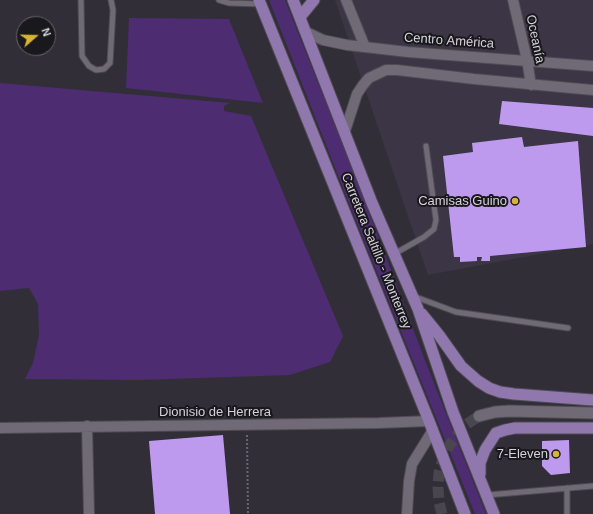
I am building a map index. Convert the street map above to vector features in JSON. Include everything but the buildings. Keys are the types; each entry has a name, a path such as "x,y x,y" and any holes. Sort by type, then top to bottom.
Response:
{"main road":[{"name":"Carretera Saltillo - Monterrey","path":"293,0 372,203 418,309 453,412 494,514"},
{"path":"300,17 314,0"},
{"name":"Carretera Saltillo - Monterrey","path":"260,2 431,425 465,514"},
{"path":"418,309 440,335 465,369 478,381 489,388 500,392 514,394 593,400"},
{"path":"481,481 479,472 482,456 496,434 515,428 593,428"}],"street":[{"path":"346,0 364,47"},
{"name":"Oceanía","path":"513,0 531,84"},
{"name":"Centro América","path":"306,32 329,42 347,45 408,52 593,66"},
{"path":"345,131 357,94 362,85 369,78 386,70 593,90"},
{"path":"479,416 495,412 509,411 593,413"},
{"path":"407,514 409,481 412,464 431,425"},
{"name":"Dionisio de Herrera","path":"0,428 87,426 431,425"},
{"path":"87,426 89,514"}],"lane":[{"path":"81,0 82,56 88,66 96,70 104,70 110,63 113,10 110,0"},
{"path":"219,0 229,3 260,2"},
{"path":"394,254 424,237 434,229 436,220 426,146"},
{"path":"412,295 456,312 568,328"},
{"path":"486,495 593,486"},
{"path":"567,488 567,514"}],"path":[{"path":"247,425 248,514"}],"shaded area":[{"path":"269,0 285,0 358,183 426,363 486,514 475,514 345,193"},
{"path":"335,0 593,0 593,244 428,275"},
{"path":"129,18 229,19 263,103 126,88"},
{"path":"0,83 230,103 224,106 224,111 251,116 343,336 330,362 290,375 139,380 25,379 33,363 39,335 38,304 29,288 0,291"}],"tunnel":[{"path":"442,514 439,502 438,487 439,473 443,459 449,446 457,435 467,424 479,416"}],"place":[{"name":"Camisas Guino","path":"515,201"},
{"name":"7-Eleven","path":"556,454"}]}
